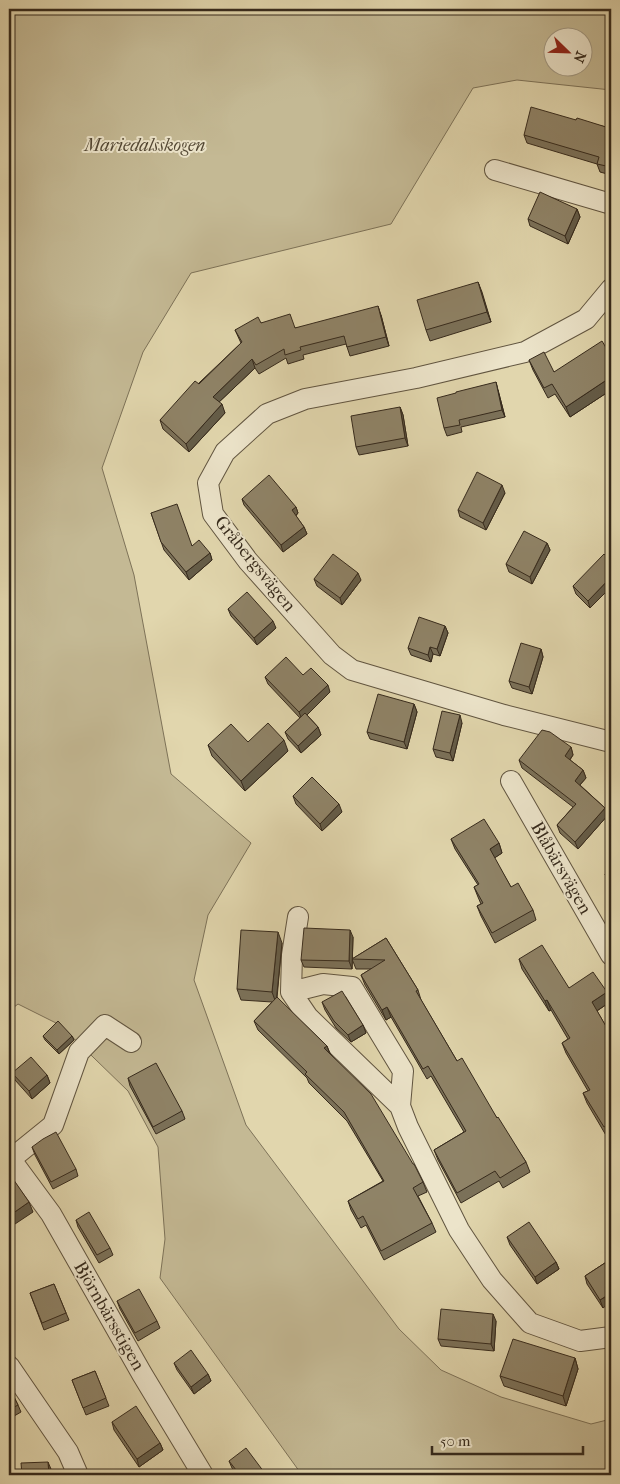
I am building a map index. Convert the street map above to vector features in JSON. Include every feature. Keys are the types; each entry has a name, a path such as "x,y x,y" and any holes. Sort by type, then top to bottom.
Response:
{"street":[{"path":"496,170 611,204"},
{"name":"Gråbergsvägen","path":"611,289 586,320 525,352 416,378 305,399 267,414 225,452 208,482 213,514 248,561 332,654 352,670 504,715 611,742"},
{"name":"Blåbärsvägen","path":"510,781 611,955"},
{"path":"298,917 292,955 291,992 308,1017 400,1106 408,1127 459,1230 492,1280 530,1323 580,1341 611,1337"},
{"path":"291,992 323,984 352,987 403,1072 400,1106"},
{"name":"Björnbärsstigen","path":"131,1042 105,1025 79,1052 53,1125 10,1158 51,1214 142,1374 203,1475"},
{"path":"9,1366 68,1452 78,1475"}],"green space":[{"name":"Mariedalsskogen","path":"9,9 611,9 611,90 517,80 473,88 391,224 191,273 143,352 102,468 134,575 171,774 251,843 208,915 194,980 246,1125 399,1329 441,1370 501,1397 591,1424 611,1419 611,1475 302,1475 160,1278 165,1239 158,1147 128,1091 60,1025 18,1004 9,1011"}],"building":[{"path":"531,107 606,127 611,107 611,167 597,164 599,157 524,135"},
{"path":"540,192 577,209 565,236 528,219"},
{"path":"478,282 487,312 426,330 417,300"},
{"path":"378,306 386,337 347,347 344,336 300,347 301,350 285,355 284,349 256,365 252,359 213,397 222,404 186,444 160,420 195,381 199,384 242,342 235,330 258,317 261,323 290,314 295,328"},
{"path":"602,341 611,356 611,377 566,407 552,384 544,388 529,360 544,352 554,372"},
{"path":"496,382 502,410 459,420 460,425 444,428 437,398"},
{"path":"400,407 405,438 356,447 351,416"},
{"path":"477,472 502,485 483,523 458,510"},
{"path":"269,475 296,507 292,510 304,527 281,545 242,499"},
{"path":"177,504 192,546 199,540 210,553 186,572 161,542 151,513"},
{"path":"524,531 547,543 530,577 506,564"},
{"path":"333,554 358,573 340,598 314,579"},
{"path":"604,554 611,561 611,577 588,601 573,586"},
{"path":"247,592 273,621 254,638 228,609"},
{"path":"419,617 445,626 437,649 430,647 428,655 408,648"},
{"path":"521,643 541,649 529,687 509,681"},
{"path":"286,657 303,675 311,668 328,685 299,712 265,677"},
{"path":"378,694 414,704 404,742 367,732"},
{"path":"442,711 460,715 450,753 433,749"},
{"path":"305,713 318,727 298,746 285,732"},
{"path":"268,723 284,740 241,781 208,745 231,724 248,742"},
{"path":"542,730 550,732 571,747 565,756 583,770 575,781 605,808 575,842 557,825 576,804 519,760"},
{"path":"312,777 339,804 320,824 293,796"},
{"path":"484,819 499,843 490,849 511,887 518,883 533,910 492,933 477,906 483,903 474,887 479,884 451,839"},
{"path":"611,870 611,884 605,874"},
{"path":"304,928 350,930 349,961 301,960"},
{"path":"241,930 278,932 272,992 237,989"},
{"path":"386,938 418,990 416,991 457,1061 462,1058 497,1118 526,1162 500,1178 495,1171 457,1193 434,1150 466,1131 428,1066 423,1069 387,1007 382,1010 361,975 385,960 352,959"},
{"path":"542,945 569,988 593,972 607,992 592,1002 611,1035 611,1123 604,1127 583,1093 590,1090 562,1043 570,1038 519,959"},
{"path":"342,991 363,1025 348,1035 334,1021 322,1002"},
{"path":"277,997 327,1046 324,1048 371,1094 423,1182 413,1188 432,1223 381,1251 363,1216 358,1219 348,1201 384,1181 344,1112 305,1074 307,1072 254,1021"},
{"path":"58,1021 72,1036 57,1050 43,1036"},
{"path":"31,1057 47,1075 29,1091 12,1073"},
{"path":"156,1063 182,1111 153,1127 128,1078"},
{"path":"56,1132 76,1169 51,1182 32,1147"},
{"path":"9,1173 29,1202 9,1216"},
{"path":"89,1212 110,1248 97,1255 76,1220"},
{"path":"529,1222 556,1262 535,1277 507,1237"},
{"path":"611,1259 611,1293 600,1300 585,1276"},
{"path":"54,1284 66,1313 42,1323 30,1293"},
{"path":"139,1289 157,1321 135,1333 117,1301"},
{"path":"441,1309 493,1314 491,1344 438,1339"},
{"path":"513,1339 575,1358 563,1396 500,1376"},
{"path":"191,1350 208,1374 191,1387 174,1363"},
{"path":"95,1371 106,1398 83,1408 72,1380"},
{"path":"9,1387 18,1405 9,1410"},
{"path":"136,1406 160,1443 137,1459 112,1422"},
{"path":"246,1448 264,1472 260,1475 240,1475 229,1461"},
{"path":"48,1462 49,1475 22,1475 21,1463"}]}
